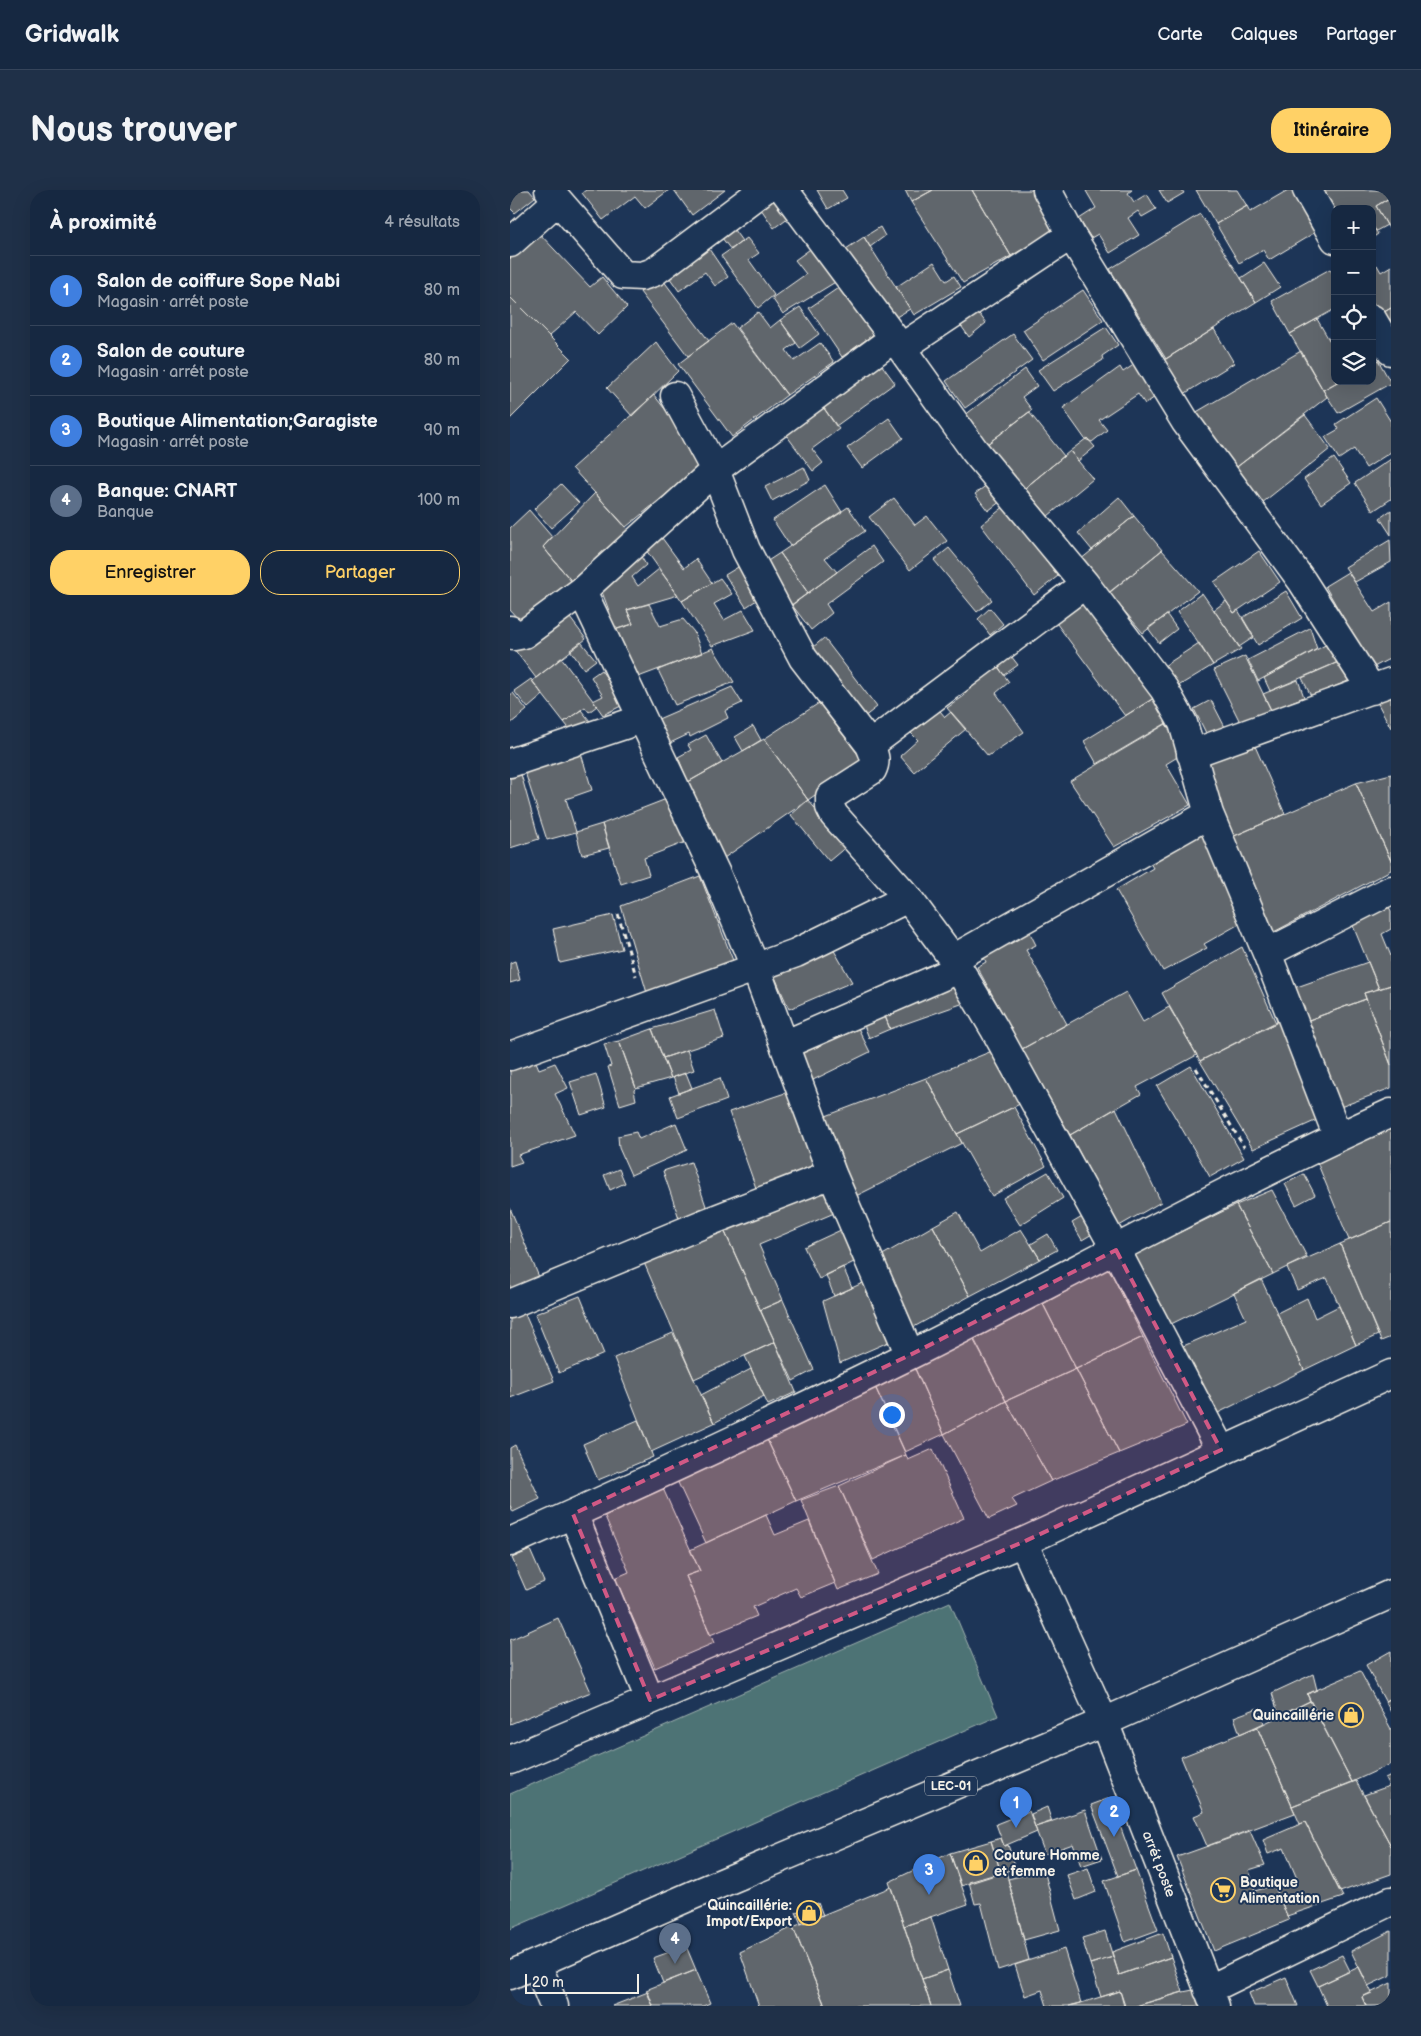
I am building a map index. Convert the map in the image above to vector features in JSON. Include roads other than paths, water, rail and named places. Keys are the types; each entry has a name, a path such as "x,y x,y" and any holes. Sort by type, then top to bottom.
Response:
{"main road":[{"path":"510,243 553,196 623,275 633,276 654,272 763,190"},
{"path":"784,190 898,343 974,450 1085,584 1164,689 1183,723 1209,814 1267,953 1338,1137"},
{"path":"1047,190 1071,236 1185,421 1302,581 1382,686 1191,754"},
{"path":"1307,190 1331,233"},
{"path":"510,630 514,636 524,634 582,591 715,470 898,343 1071,236"},
{"path":"1376,326 1391,351"},
{"path":"675,396 715,470 746,550 804,658 870,746 875,763 872,770 830,797 830,807 834,815 908,898 956,964 994,1028 1116,1250 1221,1450"},
{"path":"870,746 1085,584"},
{"path":"582,591 702,842 756,969 832,1174 910,1355"},
{"path":"510,763 642,719"},
{"path":"784,1045 956,964 1209,814"},
{"path":"1267,953 1391,890"},
{"path":"510,1056 796,954 908,898"},
{"path":"510,1542 910,1355 1260,1174 1391,1113"},
{"path":"510,1304 694,1227 832,1174"},
{"path":"510,1760 1023,1542 1391,1374"},
{"path":"573,1514 650,1700"},
{"name":"arrét poste","path":"1023,1542 1104,1722 1212,1998"},
{"name":"LEC-01","path":"510,1975 693,1895 1104,1722 1391,1594"},
{"path":"1212,1998 1391,1902"},
{"path":"537,1964 554,2006"}],"place":[{"name":"Quincaillérie","path":"1351,1715"},
{"name":"Salon de coiffure Sope Nabi","path":"1016,1828"},
{"name":"Salon de couture","path":"1114,1837"},
{"name":"Couture Homme et femme","path":"976,1863"},
{"name":"Boutique Alimentation","path":"1223,1890"},
{"name":"Boutique Alimentation;Garagiste","path":"929,1895"},
{"name":"Quincaillérie: Impot/Export","path":"809,1913"},
{"name":"Banque: CNART","path":"675,1964"}]}
